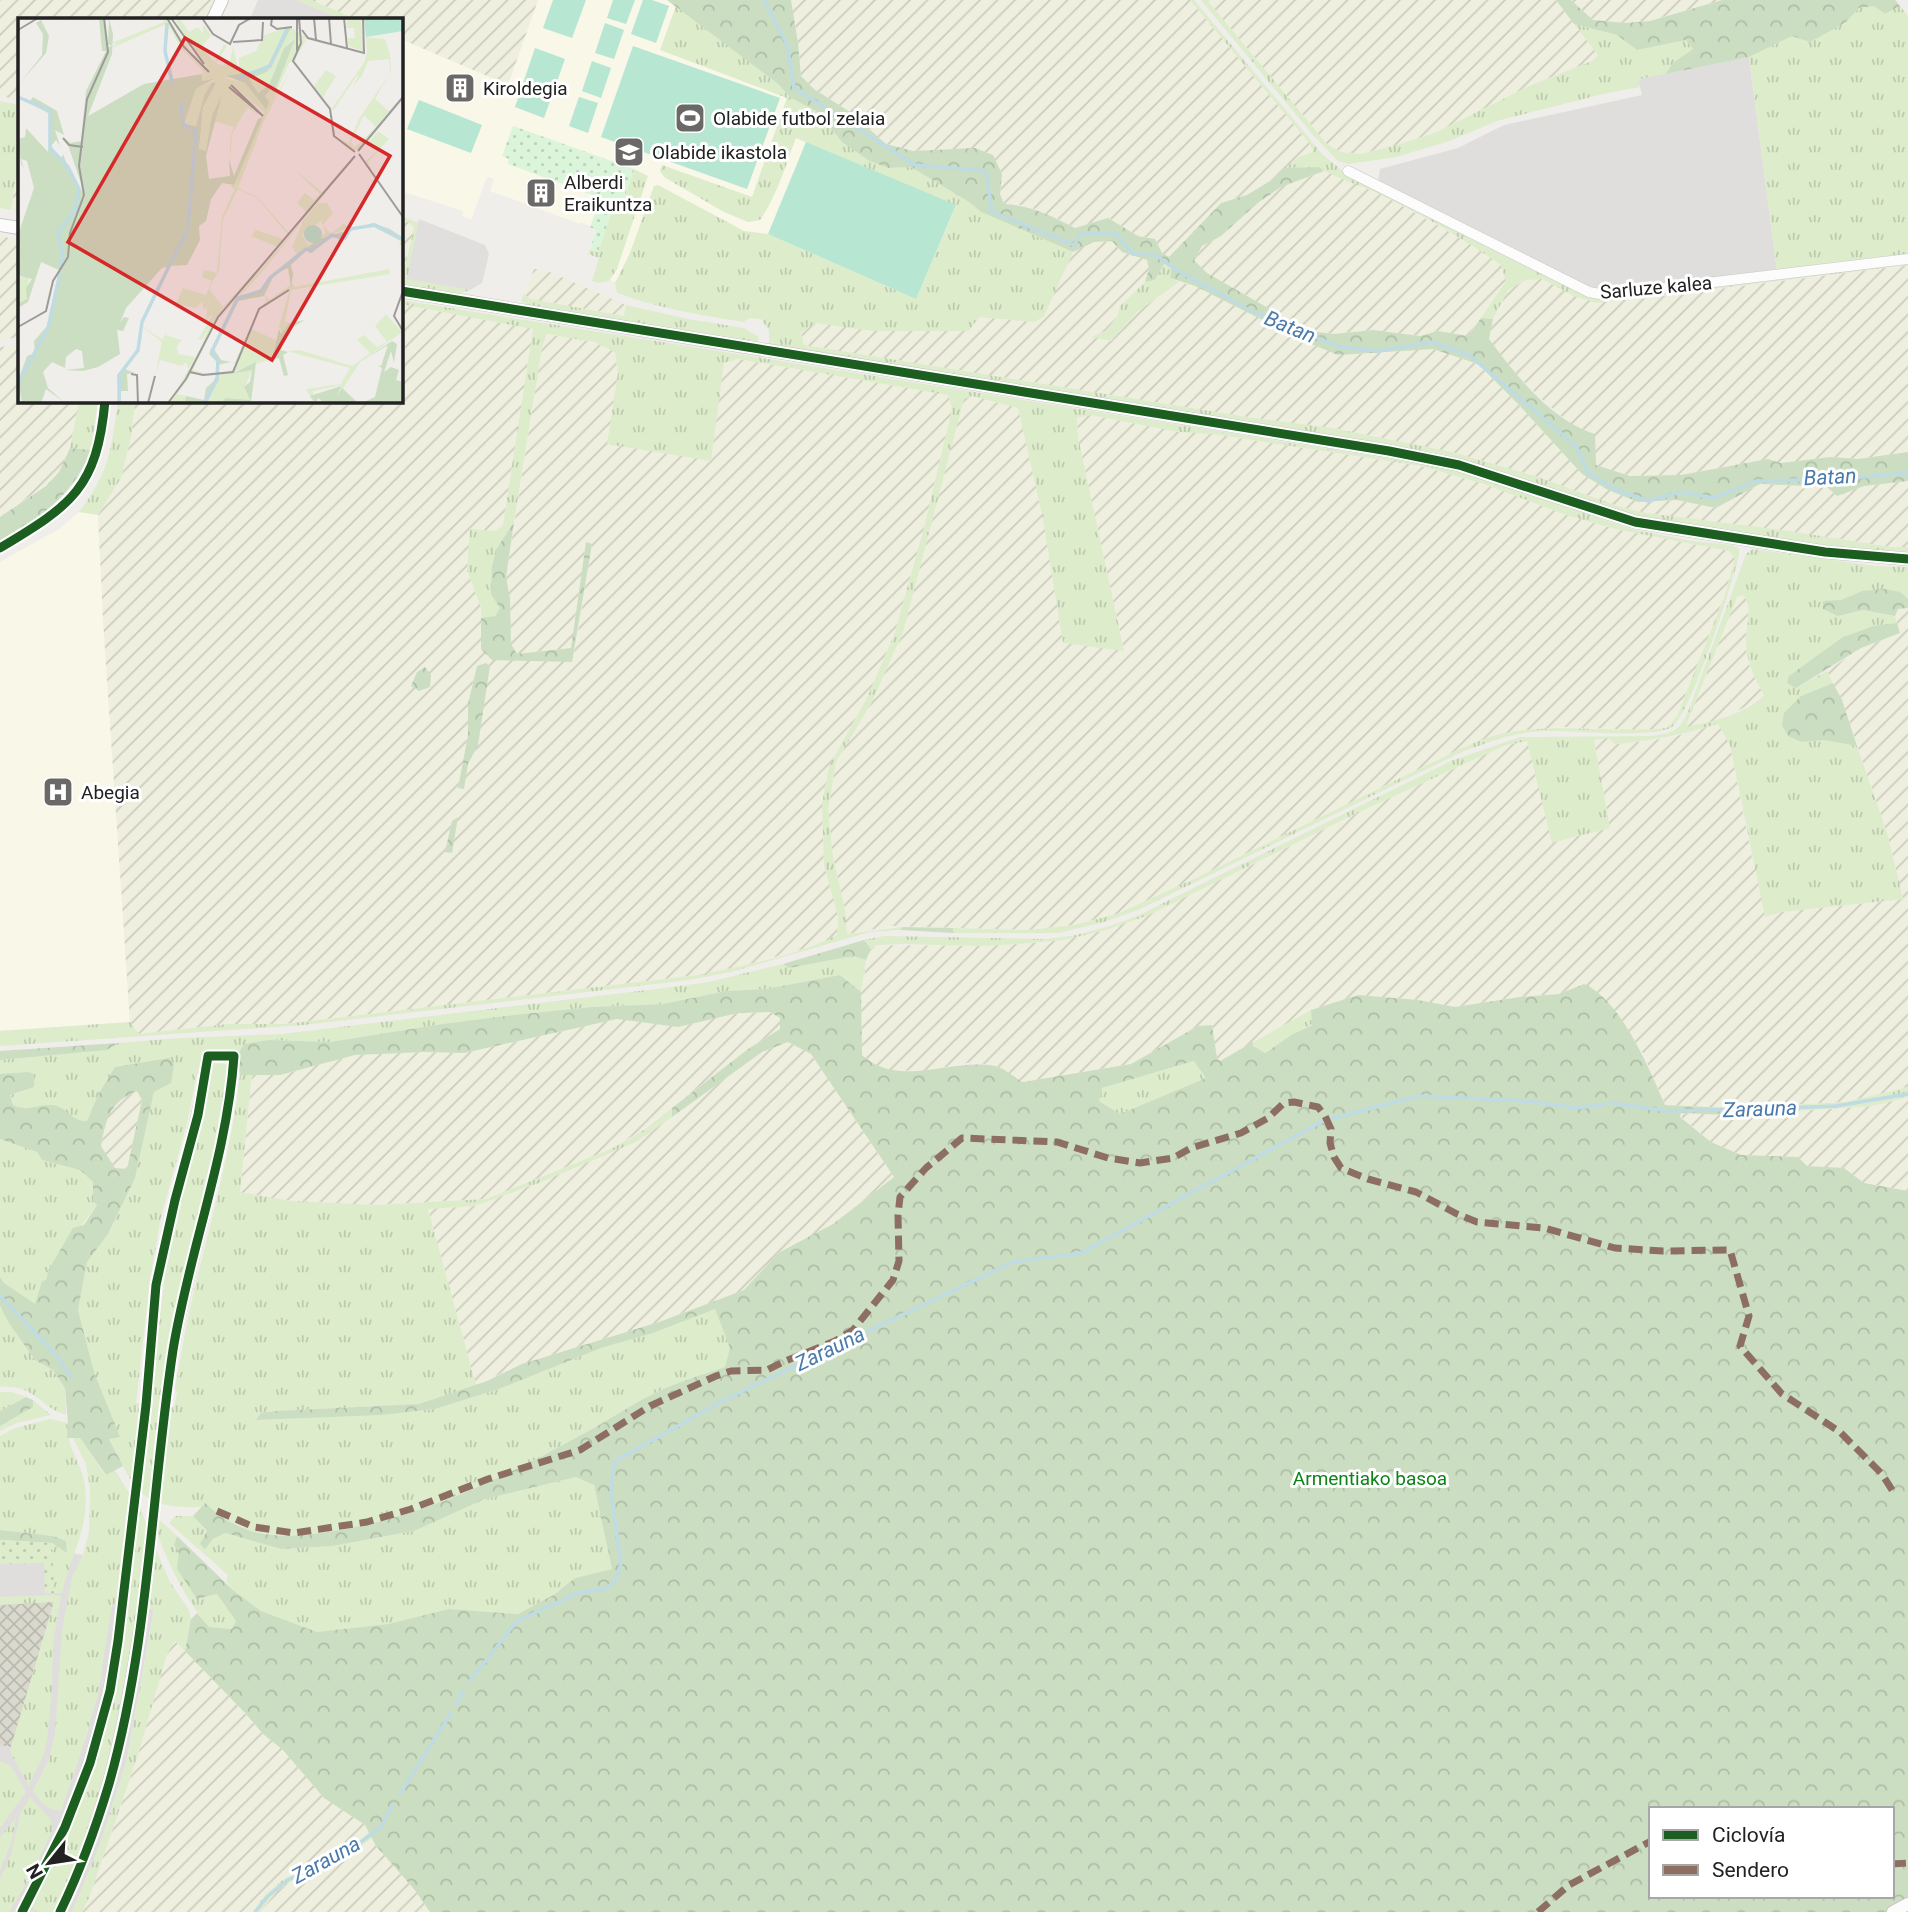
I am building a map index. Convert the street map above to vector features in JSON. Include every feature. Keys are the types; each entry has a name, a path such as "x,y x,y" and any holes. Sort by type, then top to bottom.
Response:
{"street":[{"path":"213,18 222,0"},
{"name":"Sarluze kalea","path":"1348,171 1589,292 1605,295 1908,259"},
{"path":"0,225 18,228"},
{"path":"402,291 1389,451 1459,465 1635,522 1825,552 1908,559"},
{"path":"0,548 52,516 75,495 96,457 105,402"},
{"path":"146,1405 156,1285 198,1115 208,1056 233,1056 231,1094 221,1148 176,1335 165,1408"},
{"path":"22,1912 50,1860 90,1763 110,1691 122,1606"},
{"path":"60,1912 86,1850 109,1784 125,1717 142,1608"},
{"path":"1893,1912 1908,1904"}],"shaded area":[{"path":"258,0 296,0 339,18 250,18"},
{"name":"Olabide ikastola","path":"538,0 667,0 843,143 1073,252 733,314 598,277 604,259 588,254 596,229 490,191 494,179 487,177 471,220 462,216 463,211 402,191 402,39 508,84"},
{"path":"1749,57 1777,272 1589,289 1378,181 1380,169 1458,148 1504,125 1642,95 1638,79"},
{"path":"419,219 485,245 489,254 482,283 470,290 407,279"},
{"name":"Abegia","path":"79,512 98,515 130,1022 0,1031 0,562 59,529"},
{"path":"0,1540 83,1555 72,1578 55,1735 49,1760 33,1791 61,1810 88,1730 112,1604 154,1609 127,1759 100,1845 72,1912 0,1912"},
{"path":"54,1601 11,1747 0,1745 0,1605"}],"green space":[{"path":"0,0 216,0 208,18 18,18 18,100 0,96"},
{"path":"296,0 311,0 354,18 339,18"},
{"path":"311,0 538,0 508,85 402,39 402,18 354,18"},
{"path":"553,0 586,0 572,38 543,28"},
{"path":"613,0 635,0 626,24 607,18"},
{"path":"643,0 669,6 656,43 631,34"},
{"path":"667,0 791,0 801,76 814,89 850,112 886,144 913,151 975,148 993,155 1002,174 1000,194 1004,204 1050,215 1075,228 1108,218 1138,236 1155,239 1162,253 1169,257 1221,203 1247,195 1285,168 1319,167 1324,171 1281,187 1259,202 1221,236 1202,246 1194,260 1207,273 1308,331 1334,334 1373,330 1420,336 1438,331 1468,336 1481,318 1493,319 1489,339 1535,395 1563,418 1595,434 1596,465 1630,476 1681,475 1768,459 1781,463 1830,457 1858,459 1908,452 1908,481 1864,486 1837,496 1827,487 1760,484 1716,508 1677,500 1638,502 1608,490 1582,474 1478,364 1433,349 1338,355 1304,341 1195,286 1170,278 1172,264 1164,264 1155,280 1145,282 1149,269 1147,260 1122,252 1112,241 1094,242 1073,252 981,212 911,167 888,168 870,161 843,143 816,111 791,98 777,83"},
{"path":"791,0 1190,0 1311,145 1313,152 1299,157 1270,181 1247,195 1221,203 1169,257 1162,253 1155,239 1138,236 1109,218 1076,228 1041,211 1021,205 1004,204 1000,194 1002,174 993,155 975,148 913,151 886,144 850,112 814,89 801,76"},
{"path":"1190,0 1194,0 1323,155 1343,171 1585,294 1908,262 1908,265 1597,303 1574,296 1542,279 1526,280 1508,290 1493,319 1481,318 1506,281 1501,265 1444,228 1376,193 1318,167 1285,168 1299,157 1313,152 1311,145"},
{"path":"1201,0 1207,0 1327,144 1341,152 1360,154 1437,132 1529,86 1592,61 1598,55 1574,24 1617,35 1637,50 1686,40 1693,49 1674,62 1665,74 1638,79 1640,87 1497,121 1449,141 1396,157 1349,164 1338,161 1312,134"},
{"path":"1207,0 1556,0 1598,55 1592,61 1529,86 1437,132 1360,154 1341,152 1327,144"},
{"path":"1556,0 1571,0 1593,20 1626,23 1650,21 1722,0 1895,0 1900,6 1885,14 1874,6 1859,8 1846,22 1810,42 1792,36 1749,57 1665,74 1674,62 1693,49 1686,40 1637,50 1617,35 1574,24"},
{"path":"1571,0 1722,0 1649,21 1626,23 1593,20"},
{"path":"676,6 777,83 791,98 816,111 843,143 888,168 911,167 981,212 1073,252 1044,316 1035,322 979,317 969,331 873,331 815,323 801,333 804,345 1247,417 1332,428 1452,452 1646,513 1890,547 1908,547 1908,553 1816,545 1667,523 1610,509 1443,454 769,344 769,330 761,319 750,318 743,322 711,317 617,293 615,283 630,253 654,186 658,185 744,231 768,234 916,299 956,206 796,138 776,190 760,220 748,222 724,212 664,177 660,171 662,165 752,197 787,98 660,50"},
{"path":"1874,6 1885,14 1900,6 1908,16 1908,255 1777,272 1749,57 1792,36 1846,22 1859,8"},
{"path":"605,23 624,30 614,59 595,53"},
{"name":"Olabide futbol zelaia","path":"633,46 780,98 747,189 601,137"},
{"path":"535,48 565,59 544,118 515,107"},
{"path":"592,61 611,68 601,98 582,91"},
{"path":"579,97 598,103 588,133 569,126"},
{"path":"419,100 482,125 471,153 407,129"},
{"path":"0,101 18,105 18,163 11,210 0,208"},
{"path":"16,109 18,109 18,163"},
{"path":"513,126 634,169 621,207 614,205 598,252 590,249 596,230 590,227 601,198 508,164 509,159 502,156"},
{"path":"806,142 956,205 916,299 768,234"},
{"path":"18,163 18,211 11,210"},
{"path":"634,169 648,176 617,269 609,281 597,283 592,281 599,258 588,254 590,249 598,252 614,205 621,207"},
{"path":"1324,171 1383,195 1476,247 1502,265 1506,281 1468,336 1438,331 1420,336 1373,330 1334,334 1308,331 1207,273 1194,260 1202,246 1221,236 1259,202 1281,187"},
{"path":"402,216 419,223 408,279 470,290 459,294 402,284 414,228 402,219"},
{"path":"402,219 414,227 402,280"},
{"path":"0,236 18,240 18,337 0,340"},
{"path":"1112,241 1122,252 1147,260 1149,269 1145,282 1120,306 1117,317 1106,331 1092,336 1111,341 1137,312 1178,282 1195,286 1338,355 1433,349 1478,364 1582,474 1638,502 1677,500 1716,508 1760,484 1828,487 1837,496 1864,486 1908,481 1908,547 1890,547 1646,513 1452,452 1332,428 1247,417 804,345 801,333 815,323 873,331 968,331 979,317 1035,322 1044,316 1073,252 1094,242"},
{"path":"1164,264 1172,264 1170,278 1179,282 1137,312 1111,341 1091,337 1106,331 1117,317 1120,306 1145,282 1155,280"},
{"path":"1908,265 1908,452 1858,459 1830,457 1781,463 1768,459 1681,475 1630,476 1595,465 1595,434 1575,428 1543,400 1515,373 1489,339 1493,319 1508,290 1526,280 1542,279 1574,296 1631,300"},
{"path":"534,269 543,269 626,305 625,316 530,299 524,294"},
{"path":"524,294 530,299 624,316 626,305 744,328 759,337 758,342 526,306 521,300"},
{"path":"402,300 1442,467 1631,529 1692,541 1733,545 1739,549 1739,555 1700,675 1680,718 1672,727 1648,733 1544,731 1502,738 1462,752 1138,910 1101,923 1058,933 953,933 953,928 1029,930 1074,925 1117,914 1492,736 1538,729 1667,728 1677,716 1725,595 1735,559 1729,551 1615,529 1566,515 1484,484 1421,466 1213,434 1179,432 1091,415 1077,418 1078,437 1124,651 1063,643 1043,519 1018,408 972,396 964,399 903,632 872,702 836,762 828,810 833,857 845,909 847,934 903,927 900,930 870,932 731,972 689,980 304,1025 0,1046 0,1031 130,1022 139,1034 229,1024 285,1024 698,975 787,955 837,935 838,917 824,865 822,804 829,766 867,698 894,635 924,528 952,409 948,395 738,359 724,363 711,461 607,444 618,373 615,352 594,342 547,334 542,347 514,522 497,548 500,608 495,616 481,618 481,607 467,570 470,529 496,531 503,525 533,329 402,304"},
{"path":"402,304 533,329 503,526 467,570 481,607 481,649 571,662 592,544 586,543 571,648 517,654 511,644 510,598 506,577 542,347 547,334 594,342 615,352 618,373 608,445 724,363 738,359 948,395 952,409 924,528 894,635 867,698 829,766 822,804 824,865 838,917 837,935 821,944 735,968 698,975 285,1024 229,1024 138,1034 130,1022 98,515 121,478 131,438 135,402 402,402","holes":["477,666 478,745 458,788 468,735 468,704"]},
{"path":"18,345 18,402 79,402 70,448 59,472 46,485 0,517 0,347"},
{"path":"972,396 1018,408 1043,519 1063,643 1124,651 1078,437 1077,417 1091,415 1179,432 1213,434 1421,466 1484,484 1566,515 1615,529 1729,551 1735,559 1725,595 1677,716 1667,728 1641,730 1563,727 1495,735 1460,749 1117,914 1074,925 1029,930 892,926 847,934 845,909 833,857 828,810 836,762 872,702 903,632 964,398"},
{"path":"79,402 98,402 91,450 70,448"},
{"path":"118,402 135,402 131,437 121,478 98,515 79,512 103,472"},
{"path":"70,448 91,450 75,480 42,514 0,541 0,517 46,486 59,472"},
{"path":"514,522 506,577 510,598 511,644 517,654 571,648 586,542 592,544 572,662 492,660 481,649 481,618 495,616 500,608 491,594 492,566 497,548"},
{"path":"1753,549 1876,566 1908,567 1908,600 1862,591 1841,600 1838,616 1863,610 1895,616 1897,623 1862,630 1838,642 1796,688 1827,671 1833,683 1801,696 1802,742 1824,740 1857,746 1888,836 1903,899 1782,912 1765,917 1730,745 1718,724 1642,741 1615,744 1608,738 1594,740 1610,828 1552,843 1527,741 1506,745 1357,813 1149,915 1106,930 1064,940 979,946 902,944 876,945 871,949 864,940 884,936 1045,939 1072,936 1137,916 1451,761 1520,737 1651,736 1670,732 1678,728 1688,712 1746,554","holes":["1744,595 1747,601 1747,653 1752,672 1764,695 1739,712 1688,727 1687,723 1737,597"]},
{"path":"1885,589 1900,592 1908,599 1908,608 1898,609 1895,616 1863,610 1838,616 1823,609 1823,601 1841,600 1862,591"},
{"path":"1744,595 1749,604 1745,644 1750,669 1764,695 1719,720 1688,727 1687,723 1737,597"},
{"path":"1908,608 1908,1087 1846,1102 1727,1108 1665,1105 1643,1053 1606,1000 1584,984 1559,994 1455,1007 1418,1000 1358,995 1311,1010 1220,1062 1212,1025 1198,1026 1131,1064 1023,1082 997,1066 972,1062 925,1071 889,1070 871,1064 862,1055 861,992 869,951 876,945 1018,944 1064,940 1106,930 1248,867 1357,813 1506,745 1528,741 1552,842 1610,828 1594,740 1608,738 1615,744 1669,738 1719,724 1730,745 1752,858 1782,912 1903,899 1888,836 1842,700 1827,671 1861,648 1900,633 1895,616 1898,609"},
{"path":"1897,623 1900,633 1861,648 1796,688 1787,683 1789,676 1843,637 1873,626"},
{"path":"486,663 490,666 478,745 468,764 464,789 458,788 468,735 468,704 477,666"},
{"path":"425,667 431,675 430,687 419,691 411,686 417,672"},
{"path":"1833,683 1842,700 1857,746 1824,740 1802,742 1788,736 1782,725 1784,713 1801,696"},
{"path":"458,817 452,853 445,852 452,821"},
{"path":"903,927 953,928 953,933 900,930"},
{"path":"864,940 871,949 866,960 853,956 789,968 783,964"},
{"path":"853,956 866,960 861,992 840,975 766,989 726,991 663,1004 592,1007 513,1015 330,1042 269,1040 237,1056 205,1055 197,1074 187,1123 161,1217 150,1280 136,1403 151,1403 169,1252 205,1106 212,1063 228,1064 221,1117 214,1157 174,1315 161,1404 174,1407 188,1318 225,1163 240,1075 252,1073 240,1192 291,1201 376,1205 486,1199 611,1149 644,1130 672,1108 672,1117 636,1142 539,1183 474,1206 428,1209 476,1385 419,1404 276,1411 261,1413 257,1420 382,1415 435,1409 499,1389 601,1348 653,1333 715,1308 730,1348 726,1367 655,1393 552,1451 492,1481 431,1506 367,1525 298,1535 265,1534 235,1524 205,1503 201,1507 180,1507 151,1499 133,1483 109,1438 119,1437 94,1372 78,1310 87,1262 108,1234 135,1178 154,1092 171,1083 98,1095 87,1121 79,1122 58,1106 19,1108 13,1105 10,1095 21,1092 27,1072 0,1074 0,1060 107,1050 118,1043 282,1034 656,989 709,982 783,964 789,968"},
{"name":"Armentiako basoa","path":"840,975 861,992 862,1055 877,1065 892,1070 909,1071 995,1066 1023,1082 1131,1064 1198,1026 1212,1025 1217,1058 1220,1061 1250,1044 1265,1053 1312,1025 1311,1010 1358,995 1418,1000 1455,1007 1559,994 1584,984 1597,992 1622,1020 1643,1056 1665,1105 1727,1108 1728,1115 1681,1113 1680,1117 1711,1142 1741,1155 1798,1157 1807,1166 1844,1168 1864,1183 1908,1191 1908,1912 430,1912 414,1889 376,1846 365,1825 324,1798 283,1750 263,1734 185,1651 191,1619 197,1613 209,1627 232,1629 236,1621 217,1594 197,1599 177,1569 179,1553 174,1545 177,1536 234,1591 261,1611 317,1632 388,1624 449,1609 518,1614 555,1594 575,1578 612,1569 594,1485 576,1477 485,1499 414,1531 332,1546 281,1549 225,1533 213,1539 205,1549 200,1544 207,1531 193,1516 205,1503 220,1516 252,1531 285,1536 320,1533 371,1524 433,1505 523,1466 655,1393 725,1367 730,1348 715,1309 653,1333 601,1348 499,1389 435,1409 382,1415 256,1420 261,1413 276,1411 419,1404 487,1381 522,1364 659,1322 744,1290 778,1253 833,1224 894,1177 811,1054 788,1042 762,1052 672,1117 672,1108 748,1049 780,1029 780,1018 770,1012 738,1013 678,1027 617,1019 464,1053 355,1055 280,1075 240,1075 237,1056 244,1044 269,1040 330,1042 513,1015 592,1007 663,1004 726,991 766,989","holes":["1194,1061 1206,1078 1120,1114 1099,1101 1102,1088"]},
{"path":"1311,1010 1312,1024 1264,1053 1250,1044"},
{"path":"770,1012 780,1018 780,1029 748,1049 644,1129 611,1149 486,1199 376,1205 291,1201 240,1193 252,1073 280,1075 355,1055 464,1053 617,1019 678,1027 738,1013"},
{"path":"788,1042 811,1054 894,1177 833,1224 778,1253 744,1290 659,1322 522,1364 476,1385 428,1209 474,1206 636,1142 762,1052"},
{"path":"118,1043 107,1050 0,1060 0,1051"},
{"path":"169,1058 174,1064 171,1083 154,1092 135,1178 108,1234 87,1262 78,1310 94,1372 120,1437 109,1439 123,1466 106,1475 80,1438 67,1438 65,1388 53,1370 35,1360 0,1306 0,1277 4,1283 35,1304 42,1281 46,1280 49,1269 73,1228 84,1225 97,1205 93,1201 93,1182 80,1170 42,1160 37,1152 0,1139 0,1074 34,1074 34,1087 10,1095 13,1105 24,1108 57,1106 78,1120 87,1121 98,1095 115,1067","holes":["137,1091 142,1100 127,1169 115,1168 101,1146 107,1120 115,1106 128,1095"]},
{"path":"1195,1061 1206,1078 1120,1114 1099,1101 1102,1088"},
{"path":"1908,1087 1908,1097 1873,1106 1728,1115 1727,1108 1846,1102"},
{"path":"138,1091 142,1100 127,1169 115,1168 101,1146 108,1114 128,1095"},
{"path":"1908,1097 1908,1191 1864,1183 1844,1168 1806,1166 1798,1157 1741,1155 1711,1142 1680,1116 1681,1112 1728,1115 1873,1106"},
{"path":"0,1139 37,1152 42,1160 80,1170 93,1182 93,1201 97,1205 49,1269 46,1280 42,1281 35,1305 4,1283 0,1277"},
{"path":"0,1306 35,1360 53,1370 65,1388 66,1415 29,1392 0,1387"},
{"path":"0,1392 12,1392 26,1397 0,1411"},
{"path":"26,1397 33,1400 33,1407 0,1426 0,1411"},
{"path":"33,1400 51,1415 17,1423 0,1431 0,1426 33,1407"},
{"path":"50,1419 68,1423 69,1440 85,1486 85,1515 62,1593 54,1593 52,1543 67,1552 66,1541 53,1536 0,1530 0,1436 15,1428"},
{"path":"73,1438 80,1438 105,1475 115,1470 127,1490 137,1497 170,1582 189,1610 191,1619 185,1651 175,1641 167,1654 137,1758 89,1898 82,1912 72,1912 100,1845 127,1759 154,1610 145,1607 116,1738 87,1838 56,1912 40,1912 30,1906 81,1798 106,1722 116,1683 126,1605 112,1604 98,1695 61,1810 52,1809 33,1791 49,1760 55,1735 62,1631 72,1578 83,1555 89,1532 90,1489 86,1464"},
{"path":"576,1477 594,1485 612,1569 575,1578 555,1594 518,1614 449,1609 388,1624 317,1632 261,1611 234,1591 226,1581 228,1575 169,1523 175,1516 193,1516 213,1539 225,1533 281,1549 332,1546 414,1531 485,1499"},
{"path":"147,1508 177,1536 174,1545 180,1553 198,1599 217,1594 236,1621 232,1629 209,1627 198,1613 173,1570"},
{"path":"0,1530 53,1536 66,1541 67,1553 52,1543 0,1540"},
{"path":"0,1540 52,1543 54,1593 45,1593 44,1563 0,1564"},
{"path":"61,1596 53,1644 47,1740 29,1786 11,1753 11,1747 54,1602 0,1605 0,1597"},
{"path":"175,1641 263,1734 283,1750 324,1798 365,1825 369,1832 330,1859 285,1878 265,1895 253,1912 82,1912 137,1758 167,1654"},
{"path":"0,1761 11,1766 26,1792 0,1828"},
{"path":"30,1797 50,1819 53,1829 34,1870 9,1912 0,1912 0,1879 11,1855 20,1814"},
{"path":"16,1818 12,1840 0,1871 0,1837"},
{"path":"369,1832 372,1838 346,1856 296,1878 277,1891 260,1912 253,1912 265,1895 285,1878 330,1859"},
{"path":"372,1838 430,1912 260,1912 277,1891 296,1878 346,1856"}],"waterway":[{"name":"Batan","path":"764,0 787,44 794,88 915,165 986,171 992,212 1074,245 1080,234 1116,234 1133,254 1156,255 1175,269 1249,310 1340,347 1378,351 1431,342 1469,355 1576,446 1588,473 1614,489 1648,501 1680,492 1714,498 1756,481 1839,479 1908,473"},
{"name":"Zarauna","path":"1612,1103 1668,1111 1762,1109 1836,1106 1908,1094"},
{"name":"Zarauna","path":"1330,1119 1418,1096 1527,1101 1576,1108 1606,1104"},
{"name":"Zarauna","path":"470,1681 517,1621 578,1593 604,1589 616,1581 621,1563 612,1498 615,1461 728,1398 1013,1262 1081,1253 1323,1121"},
{"path":"0,1296 57,1356 71,1377"},
{"name":"Zarauna","path":"457,1704 463,1691"},
{"name":"Zarauna","path":"400,1794 451,1713"},
{"name":"Zarauna","path":"255,1912 268,1896 288,1880 349,1851 381,1827 393,1805"}],"tunnel":[{"path":"123,1606 146,1405"},
{"path":"142,1608 165,1408"}],"marked path":[{"path":"217,1511 254,1527 294,1533 367,1522 580,1450 650,1406 716,1376 731,1371 767,1370 835,1341 853,1330 893,1280 899,1261 900,1197 926,1168 962,1138 1057,1142 1108,1158 1140,1163 1173,1158 1191,1148 1241,1133 1268,1118 1284,1103 1294,1102 1318,1107 1325,1116 1331,1129 1330,1143 1334,1157 1341,1168 1368,1179 1416,1192 1477,1222 1544,1228 1615,1248 1663,1251 1730,1250 1749,1316 1740,1346 1782,1394 1840,1432 1882,1474 1894,1493"},
{"path":"1538,1912 1569,1885 1649,1842"},
{"path":"1894,1864 1908,1863"}],"cycle path":[{"path":"402,291 1389,451 1459,465 1635,522 1825,552 1908,559"},
{"path":"0,548 46,519 76,491 95,455 105,402"},
{"path":"22,1912 65,1827 90,1763 110,1691 146,1405 156,1285 198,1115 208,1056 234,1056 224,1131 188,1276 173,1350 133,1677 109,1784 81,1865 60,1912"}],"place":[{"name":"Kiroldegia","path":"460,88"},
{"name":"Olabide futbol zelaia","path":"690,118"},
{"name":"Olabide ikastola","path":"629,152"},
{"name":"Alberdi Eraikuntza","path":"541,193"},
{"name":"Abegia","path":"58,792"}]}
